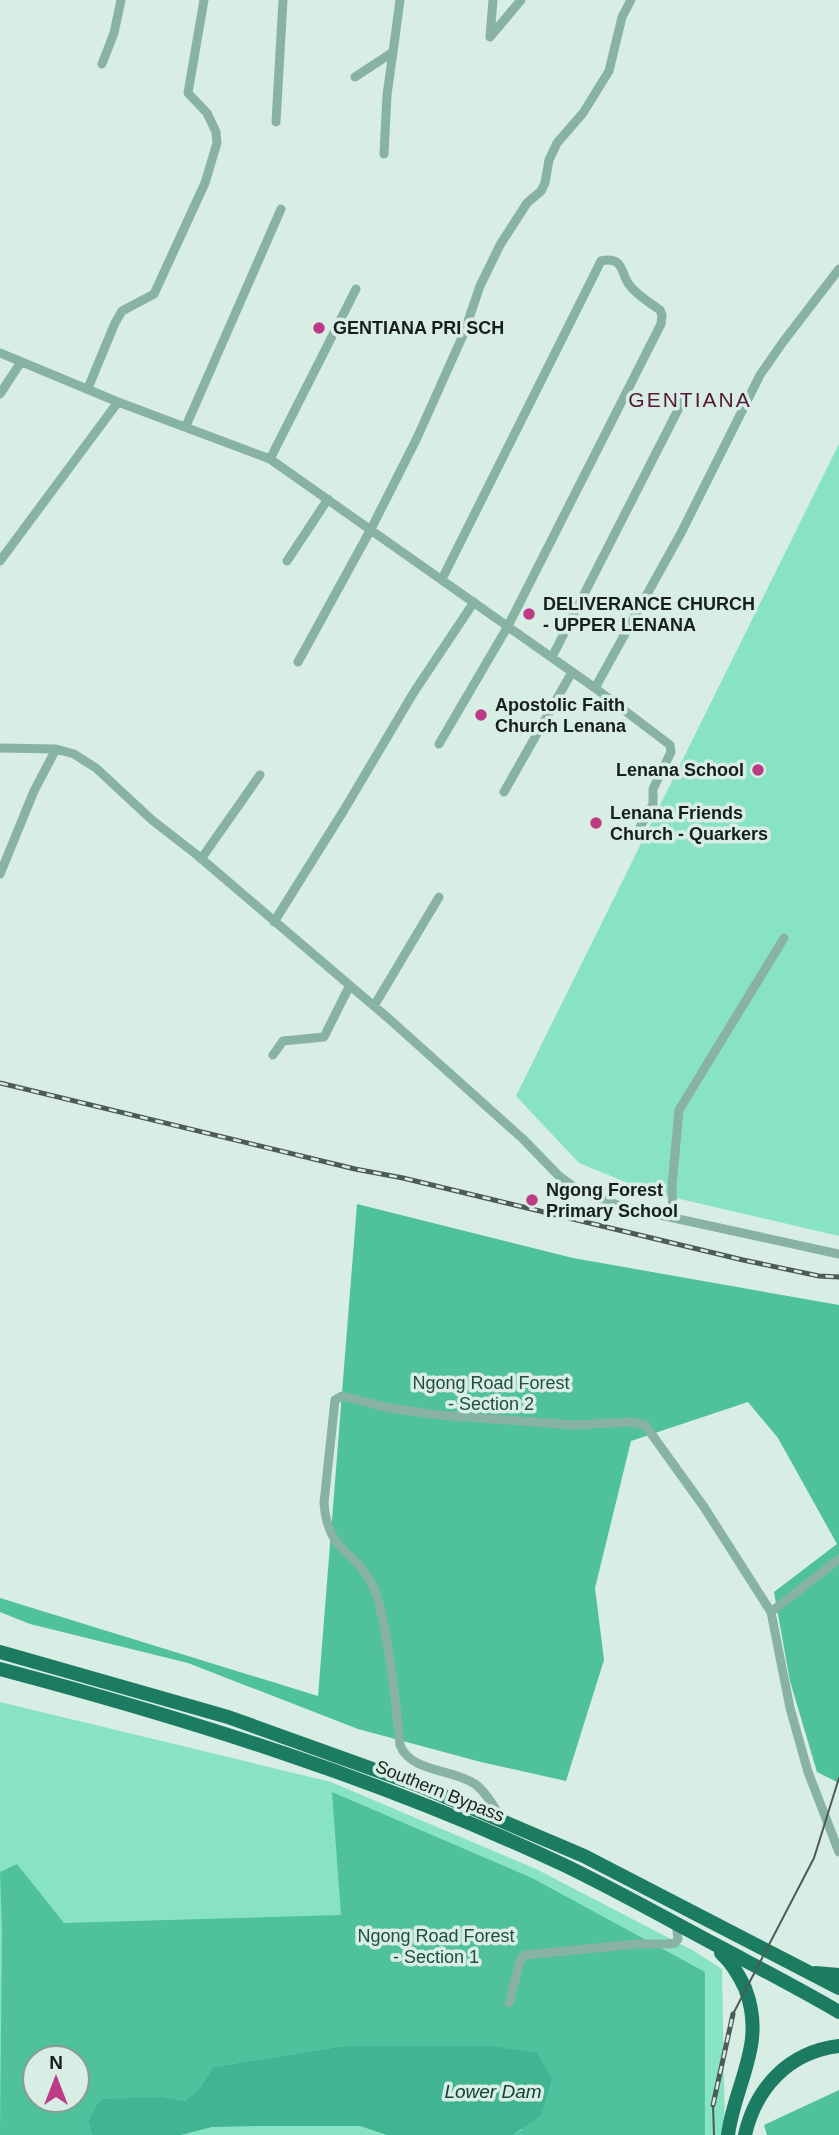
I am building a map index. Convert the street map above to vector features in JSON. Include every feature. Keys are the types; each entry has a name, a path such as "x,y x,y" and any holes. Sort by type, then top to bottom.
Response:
{"highway":[{"name":"Southern Bypass","path":"0,1652 228,1717 350,1759 502,1820 624,1875 839,1988"},
{"name":"Southern Bypass","path":"0,1670 151,1710 293,1755 456,1818 565,1866 839,2012"},
{"path":"704,1938 728,1959 738,1973 746,1991 753,2021 749,2061 732,2110 728,2135"},
{"path":"810,1973 839,1975"},
{"path":"745,2135 752,2109 783,2068 808,2054 839,2046"}],"street":[{"path":"102,64 114,33 121,0"},
{"path":"88,388 122,311 154,294 205,183 217,143 216,132 207,113 188,93 204,0"},
{"path":"276,122 284,0"},
{"path":"384,154 387,96 400,0"},
{"path":"493,0 490,37 521,0"},
{"path":"298,662 371,530 417,438 464,332 480,286 500,245 527,203 541,191 549,160 557,143 583,113 609,71 622,17 631,0"},
{"path":"355,77 393,52"},
{"path":"186,426 281,209"},
{"path":"439,744 508,626 661,324 660,310 628,283 624,270 617,264 601,261 442,579"},
{"path":"596,688 681,533 761,375 776,350 839,269"},
{"path":"270,459 356,289"},
{"path":"0,353 118,402 270,459 596,688 670,746 671,752 653,789 653,804 640,827"},
{"path":"0,394 21,362"},
{"path":"0,561 118,402"},
{"path":"552,657 682,402"},
{"path":"287,561 328,499"},
{"path":"274,922 414,692 474,602"},
{"path":"504,792 572,672"},
{"path":"0,748 56,749 75,754 96,768 152,820 374,1006 523,1139 558,1175 578,1190 622,1207 839,1254"},
{"path":"0,874 34,791 56,749"},
{"path":"201,859 260,775"},
{"path":"374,1006 439,897"},
{"path":"673,1218 672,1186 680,1110 784,938"},
{"path":"273,1055 283,1041 324,1037 349,987"},
{"path":"502,1820 478,1786 411,1760 403,1754 380,1605 373,1585 357,1562 341,1549 329,1532 326,1519 324,1503 337,1397 439,1415 574,1425 632,1422 645,1425 655,1435 668,1458 704,1507 771,1612 790,1708 808,1772 839,1852"},
{"path":"771,1612 839,1559"},
{"path":"509,2003 524,1955 637,1944 671,1944 678,1939 676,1923"}],"green space":[{"name":"Lenana School","path":"839,444 839,1236 650,1192 579,1163 516,1096"},
{"name":"Ngong Road Forest - Section 2","path":"357,1204 573,1258 839,1305 839,1783 817,1772 790,1681 774,1592 837,1544 778,1438 748,1402 631,1441 595,1588 604,1660 566,1781 481,1762 358,1729 188,1663 30,1624 0,1612 0,1598 318,1696"},
{"path":"0,1702 331,1782 536,1869 694,1951 722,1969 725,2135 0,2135"},
{"name":"Ngong Road Forest - Section 1","path":"332,1792 532,1878 705,1972 705,2135 513,2135 522,2130 490,2046 344,2046 213,2067 197,2092 184,2101 164,2097 88,2122 92,2135 0,2135 0,1872 17,1864 64,1923 341,1915"},
{"path":"839,2090 839,2135 767,2135 764,2125"}],"water":[{"name":"Lower Dam","path":"344,2046 491,2046 537,2053 552,2079 541,2115 513,2135 387,2135 360,2126 257,2126 212,2127 181,2135 92,2135 88,2122 98,2103 104,2099 164,2097 184,2101 197,2092 213,2067"}],"tram line":[{"path":"733,2014 814,1858 839,1778"},
{"path":"713,2105 714,2135"}],"railway":[{"path":"0,1083 743,1260 819,1276 839,1277"},
{"path":"713,2105 733,2014"}],"place":[{"name":"GENTIANA PRI SCH","path":"319,328"},
{"name":"DELIVERANCE CHURCH - UPPER LENANA","path":"529,614"},
{"name":"Apostolic Faith Church Lenana","path":"481,715"},
{"name":"Lenana School","path":"758,770"},
{"name":"Lenana Friends Church - Quarkers","path":"596,823"},
{"name":"Ngong Forest Primary School","path":"532,1200"}],"district":[{"name":"GENTIANA","path":"690,399"}]}
